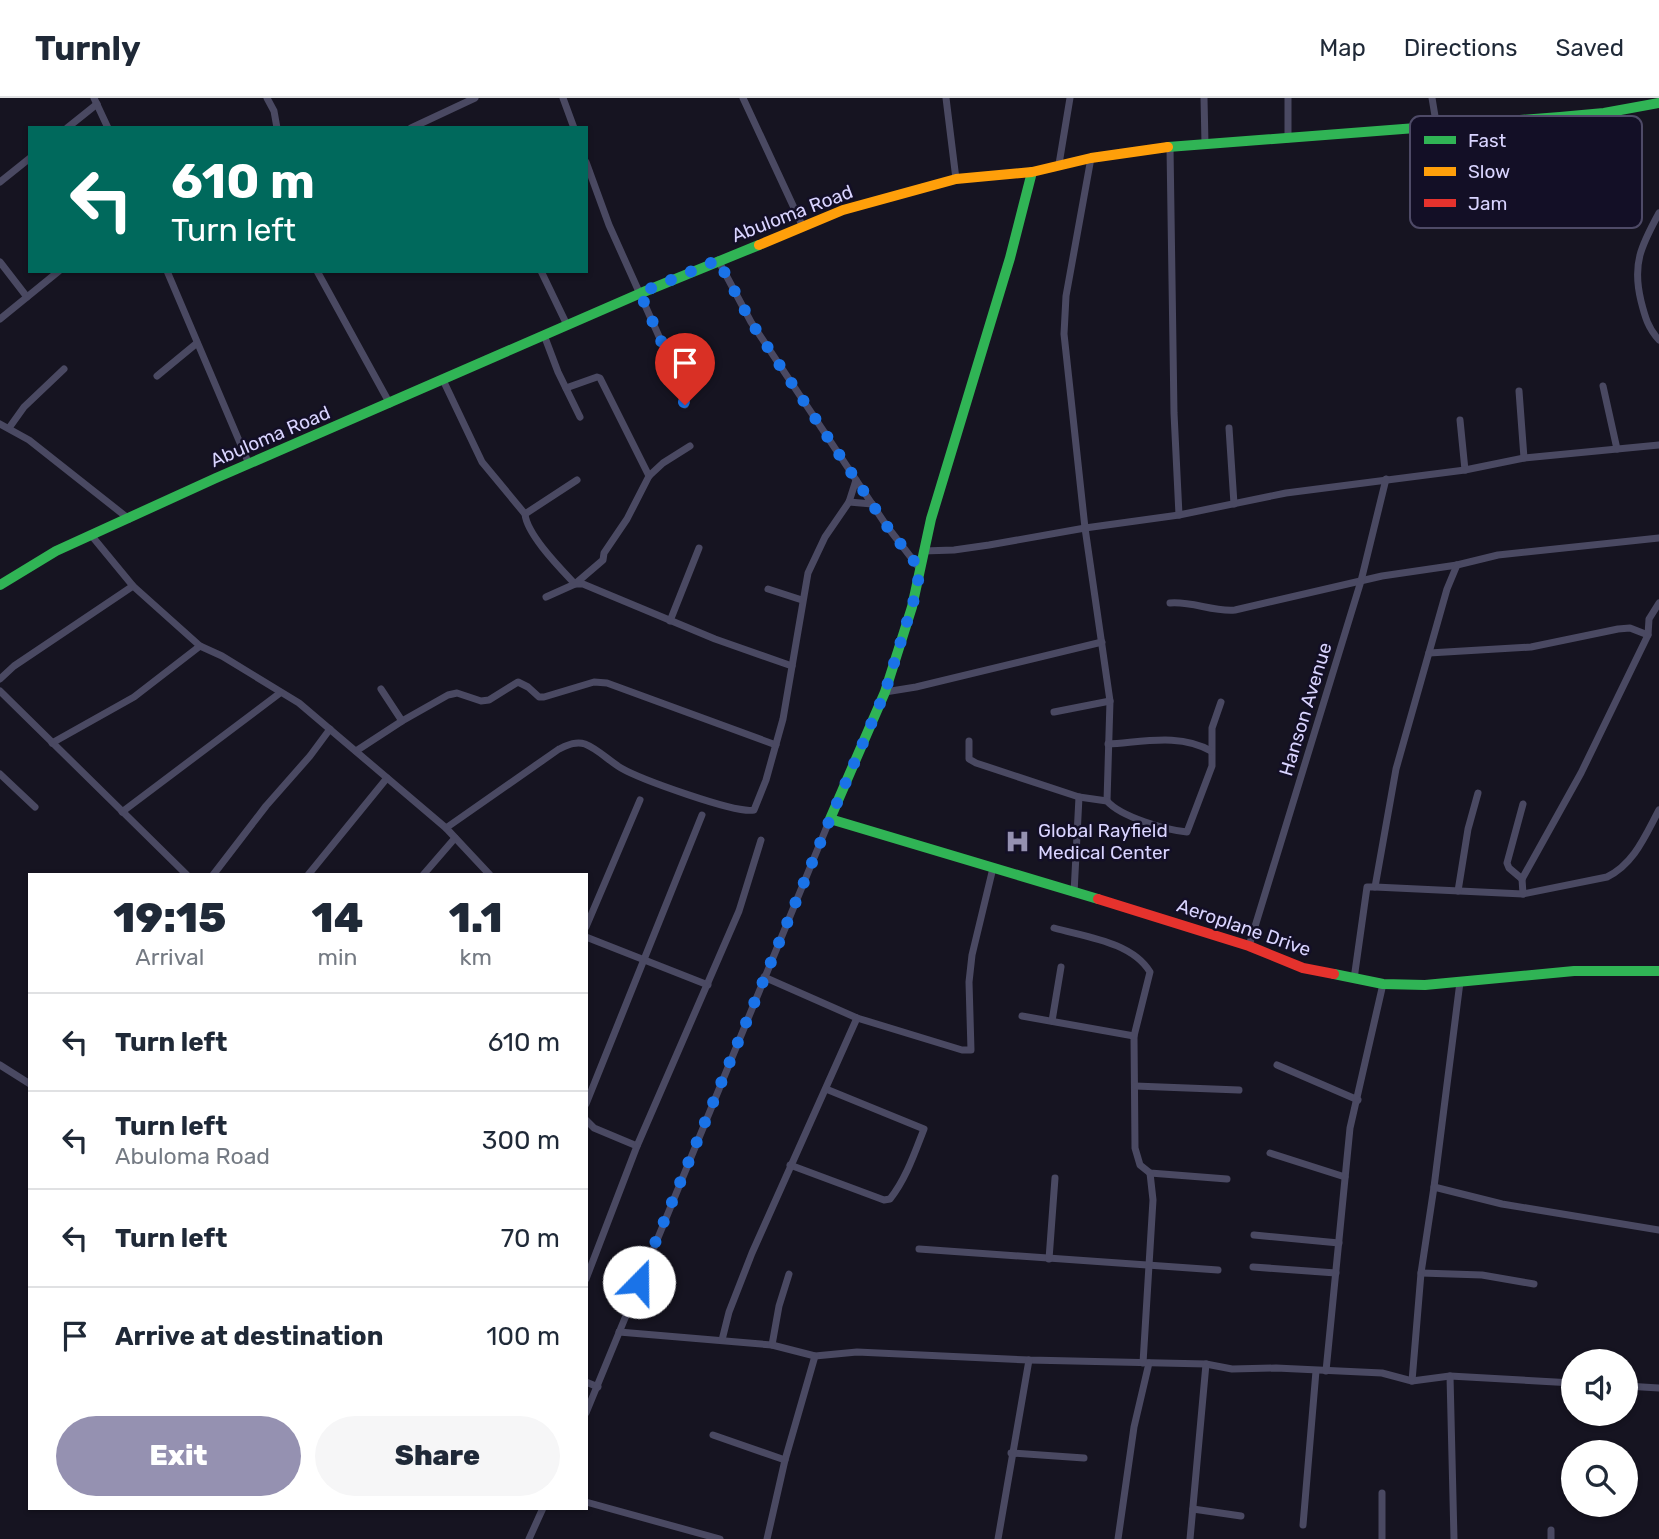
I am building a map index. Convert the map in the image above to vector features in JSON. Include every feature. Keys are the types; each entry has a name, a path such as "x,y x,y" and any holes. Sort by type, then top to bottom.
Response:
{"street":[{"path":"267,98 274,111 276,126"},
{"path":"415,126 475,98"},
{"path":"562,98 572,126"},
{"path":"743,98 802,225"},
{"path":"946,98 956,179"},
{"path":"1059,164 1070,98"},
{"path":"1204,98 1205,144"},
{"path":"1288,98 1288,139"},
{"path":"1432,98 1435,116"},
{"path":"69,126 96,101 107,126"},
{"name":"Abuloma Road","path":"1571,116 1659,103"},
{"name":"Abuloma Road","path":"1,583 57,551 249,464 640,293 854,206 956,179 1031,172 1091,158 1170,147 1410,130"},
{"path":"1170,147 1174,413 1179,515"},
{"path":"1091,158 1066,296 1064,334 1085,528 1110,701 1107,801 1112,807 1171,830 1187,832 1212,766 1212,728 1221,702"},
{"path":"0,182 28,160"},
{"path":"588,167 609,225 666,352 685,405"},
{"path":"588,1409 764,977 885,692 916,593 923,551 951,448 1010,258 1031,172"},
{"path":"1659,213 1636,261 1636,282 1647,324 1659,340"},
{"path":"718,260 751,322 886,525 920,569"},
{"path":"0,262 27,297"},
{"path":"0,319 57,273"},
{"path":"168,273 249,464"},
{"path":"318,273 390,404"},
{"path":"542,273 567,325"},
{"path":"544,335 580,417"},
{"path":"157,376 197,343"},
{"path":"9,428 39,391 64,369"},
{"path":"566,388 600,378 649,476"},
{"path":"443,380 482,462 525,514 525,520 545,550 575,584 583,584 670,621 792,666"},
{"path":"1603,386 1618,449"},
{"path":"1519,391 1524,458"},
{"path":"1460,420 1465,470"},
{"path":"0,424 29,440 129,519"},
{"path":"1229,428 1234,504"},
{"path":"923,551 989,545 1179,515 1286,493 1465,470 1524,458 1659,445"},
{"path":"546,597 575,584 603,560 604,553 627,519 649,476 663,463 690,446"},
{"name":"Hanson Avenue","path":"1249,946 1361,581 1386,479"},
{"path":"446,828 559,749 573,743 584,743 623,769 648,779 730,807 754,810 783,719 808,573 815,555 849,502 856,480"},
{"path":"525,514 577,481"},
{"path":"849,502 872,504"},
{"path":"91,535 133,586 200,646 222,656 299,703 446,828 489,873"},
{"path":"1170,603 1181,602 1224,611 1235,610 1361,581 1457,565 1498,555 1659,538"},
{"path":"670,621 699,548"},
{"path":"1375,887 1396,769 1447,589 1457,565"},
{"path":"0,679 14,666 133,586"},
{"path":"768,589 802,600"},
{"path":"1523,894 1522,879 1581,773 1648,635 1649,619 1659,603"},
{"path":"1429,653 1531,647 1630,628 1648,635"},
{"path":"885,692 1102,642"},
{"path":"52,743 134,697 200,646"},
{"path":"356,751 448,695 457,693 481,701 489,700 518,682 528,687 533,694 544,697 594,682 607,684 776,745"},
{"path":"381,689 402,721"},
{"path":"0,691 185,873"},
{"path":"122,813 280,693"},
{"path":"1054,712 1110,701"},
{"path":"215,873 330,729"},
{"path":"1108,744 1173,740 1198,744 1211,751"},
{"path":"969,741 969,759 1079,797 1107,801"},
{"path":"0,774 35,807"},
{"path":"310,873 387,778"},
{"path":"1458,891 1468,829 1478,793"},
{"path":"1074,893 1079,797"},
{"path":"588,922 640,800"},
{"path":"1522,879 1507,863 1523,804"},
{"path":"1354,979 1367,887 1523,894 1607,877 1619,871 1634,854 1659,810"},
{"path":"588,1099 702,814"},
{"name":"Aeroplane Drive","path":"830,819 1249,946 1303,968 1354,979 1383,984 1460,982 1574,971 1659,971"},
{"path":"425,873 455,838"},
{"path":"588,1274 637,1146 739,911 761,840"},
{"path":"764,977 857,1018 962,1050 971,1050 969,982 972,955 993,868"},
{"path":"1054,929 1106,943 1138,956 1150,972 1134,1036 1135,1148 1140,1166 1150,1173 1227,1179"},
{"path":"588,938 708,985"},
{"path":"1052,1021 1061,967"},
{"path":"1412,1381 1421,1273 1460,982"},
{"path":"1326,1371 1350,1128 1383,984"},
{"path":"1022,1016 1134,1036"},
{"path":"722,1340 740,1281 857,1018"},
{"path":"0,1065 28,1083"},
{"path":"1278,1065 1358,1100"},
{"path":"1135,1086 1239,1090"},
{"path":"790,1165 884,1200 894,1195 912,1160 924,1129 826,1089"},
{"path":"588,1122 594,1128 637,1146"},
{"path":"1270,1153 1345,1177"},
{"path":"1118,1539 1146,1363 1153,1200 1150,1173"},
{"path":"1049,1259 1055,1178"},
{"path":"1434,1187 1502,1204 1659,1230"},
{"path":"1254,1235 1339,1243"},
{"path":"919,1249 1218,1270"},
{"path":"1253,1267 1336,1273"},
{"path":"1421,1273 1482,1275 1534,1284"},
{"path":"772,1345 779,1306 789,1274"},
{"path":"619,1332 772,1345 816,1356 857,1352 1028,1360 1206,1364 1232,1369 1276,1368 1382,1373 1412,1381 1450,1376 1561,1382"},
{"path":"768,1539 785,1460 816,1356"},
{"path":"998,1539 1028,1360"},
{"path":"1190,1539 1206,1364"},
{"path":"1303,1525 1315,1371"},
{"path":"1450,1376 1454,1539"},
{"path":"588,1383 598,1387"},
{"path":"1638,1387 1659,1388"},
{"path":"713,1435 785,1460"},
{"path":"1011,1453 1084,1458"},
{"path":"1382,1493 1382,1539"},
{"path":"588,1503 720,1539"},
{"path":"1194,1509 1241,1516"},
{"path":"529,1539 542,1510"}],"traffic: fast":[{"path":"1571,116 1659,103"},
{"path":"1168,147 1410,128"},
{"path":"1032,172 1010,258 931,519 912,607 885,692 830,819 1098,899"},
{"path":"0,585 56,551 216,478 641,293 759,245"},
{"path":"1334,974 1383,984 1425,985 1574,971 1659,971"}],"traffic: slow":[{"path":"759,245 843,210 956,179 1032,172 1091,158 1168,147"}],"traffic: jam":[{"path":"1098,899 1249,946 1303,968 1334,974"}],"place":[{"name":"Global Rayfield Medical Center","path":"1018,841"}],"route":[{"path":"639,1282 885,692 919,585 920,569 886,525 751,322 718,260 640,293 666,352 685,405"}]}
